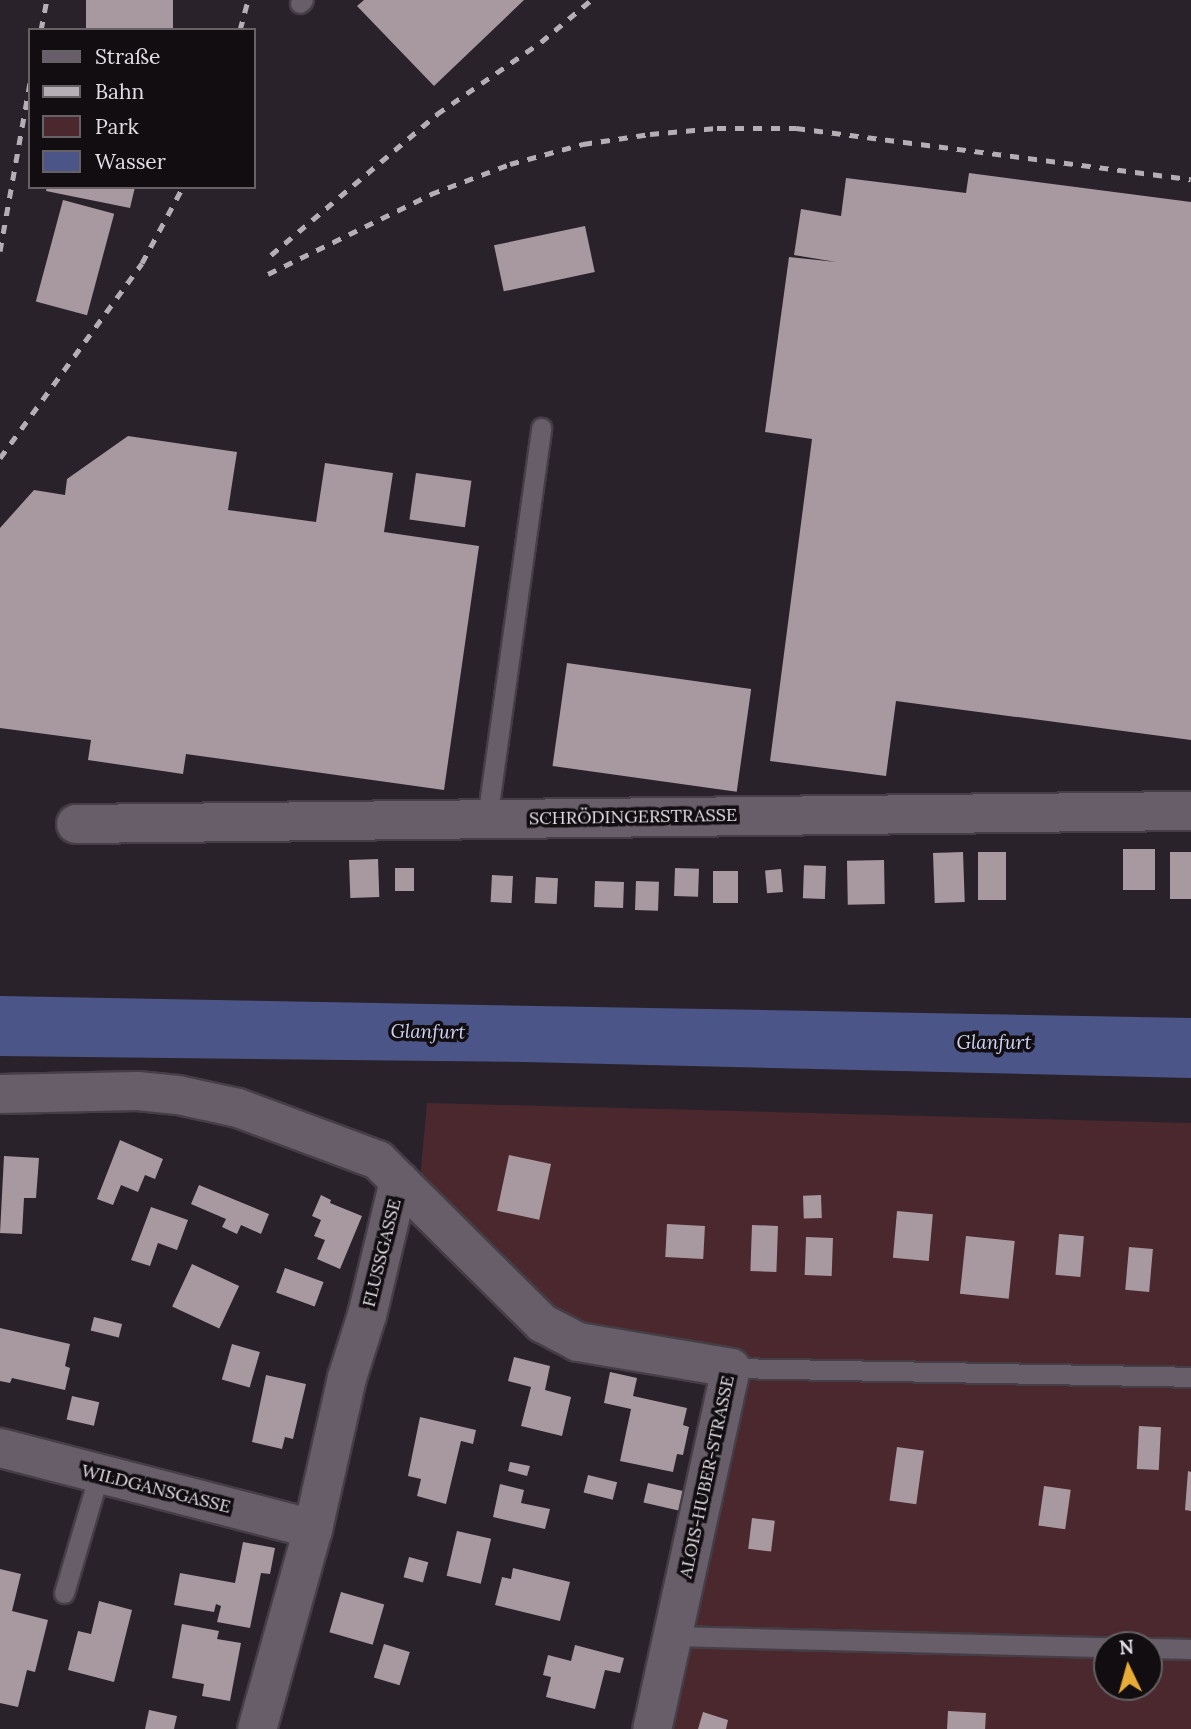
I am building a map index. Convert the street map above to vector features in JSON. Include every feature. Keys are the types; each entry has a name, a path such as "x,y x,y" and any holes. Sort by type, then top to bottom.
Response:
{"street":[{"name":"SCHRÖDINGERSTRASSE","path":"76,824 1191,811"},
{"name":"FLUSSGASSE","path":"0,1094 137,1091 178,1095 238,1108 378,1160 399,1181 367,1315 347,1378 313,1529 257,1729"},
{"name":"ALOIS-HUBER-STRASSE","path":"399,1181 542,1323 578,1342 731,1368 652,1729"},
{"name":"WILDGANSGASSE","path":"0,1448 313,1529"}],"lane":[{"path":"487,819 541,428"},
{"path":"731,1368 1191,1377"},
{"path":"64,1593 99,1474"},
{"path":"673,1636 1093,1647"},
{"path":"1163,1648 1191,1649"}],"green space":[{"path":"427,1103 1191,1123 1191,1729 668,1729 749,1354 611,1338 550,1306 420,1179"}],"water":[{"name":"Glanfurt","path":"0,996 1191,1018 1191,1078 525,1062 0,1056"}],"building":[{"path":"86,0 173,0 173,28 86,28"},
{"path":"364,0 524,0 434,86 357,6"},
{"path":"969,173 1191,202 1191,740 896,701 886,776 770,761 812,439 765,432 789,257 836,262 794,255 801,209 841,216 846,178 966,193"},
{"path":"46,189 135,189 130,208"},
{"path":"63,200 114,214 87,315 36,301"},
{"path":"585,226 595,272 504,291 494,245"},
{"path":"128,436 237,452 228,510 316,522 325,463 393,473 384,532 479,546 444,790 186,754 183,774 88,760 91,740 0,728 0,528 34,490 65,495 67,479"},
{"path":"416,473 471,481 465,527 409,520"},
{"path":"567,663 751,689 737,792 553,766"},
{"path":"1123,849 1155,849 1155,890 1123,890"},
{"path":"963,852 965,902 935,903 933,853"},
{"path":"978,852 1006,852 1006,900 978,900"},
{"path":"1170,852 1191,852 1191,899 1170,899"},
{"path":"378,859 379,897 350,898 349,860"},
{"path":"884,860 885,904 848,905 847,861"},
{"path":"804,865 826,866 825,899 803,898"},
{"path":"395,868 414,868 414,891 395,891"},
{"path":"675,868 699,869 698,897 674,896"},
{"path":"781,869 783,892 767,893 765,870"},
{"path":"713,871 738,871 738,903 713,903"},
{"path":"492,875 513,876 512,903 491,902"},
{"path":"536,877 558,878 557,904 535,903"},
{"path":"595,881 624,882 623,908 594,907"},
{"path":"636,881 659,882 658,911 635,910"},
{"path":"120,1140 163,1159 155,1179 145,1175 138,1192 121,1185 113,1205 97,1199"},
{"path":"509,1155 551,1164 539,1220 497,1211"},
{"path":"4,1156 39,1158 36,1198 24,1198 22,1234 0,1233"},
{"path":"199,1185 269,1214 261,1234 241,1225 237,1234 222,1227 226,1219 191,1204"},
{"path":"321,1195 331,1200 330,1203 362,1216 340,1269 317,1259 325,1240 314,1236 321,1220 312,1216"},
{"path":"821,1195 822,1218 804,1219 803,1196"},
{"path":"151,1207 188,1220 177,1250 158,1243 150,1266 131,1260"},
{"path":"897,1211 933,1214 929,1261 893,1258"},
{"path":"667,1224 705,1226 703,1259 665,1257"},
{"path":"752,1225 778,1226 776,1272 750,1271"},
{"path":"1059,1234 1084,1236 1080,1277 1055,1275"},
{"path":"966,1236 1015,1241 1009,1299 960,1294"},
{"path":"806,1237 833,1238 832,1276 805,1275"},
{"path":"1129,1247 1153,1249 1149,1292 1125,1290"},
{"path":"192,1264 239,1286 219,1329 172,1307"},
{"path":"285,1268 324,1282 315,1306 276,1292"},
{"path":"94,1317 122,1324 119,1338 91,1331"},
{"path":"0,1328 70,1344 65,1366 70,1368 65,1390 12,1378 10,1383 0,1381"},
{"path":"232,1344 260,1352 250,1388 222,1380"},
{"path":"514,1357 550,1366 545,1390 571,1397 562,1436 521,1426 531,1387 508,1381"},
{"path":"610,1372 637,1378 633,1396 687,1408 683,1425 689,1427 683,1455 677,1454 673,1472 620,1461 631,1409 604,1403"},
{"path":"266,1375 306,1384 293,1439 285,1437 282,1449 252,1442"},
{"path":"72,1396 99,1402 94,1426 67,1419"},
{"path":"420,1417 476,1430 473,1444 461,1441 446,1504 417,1496 421,1479 408,1476"},
{"path":"1139,1426 1161,1427 1159,1470 1137,1469"},
{"path":"897,1447 924,1451 916,1504 889,1500"},
{"path":"510,1462 530,1466 527,1476 508,1471"},
{"path":"1188,1471 1191,1472 1191,1511 1185,1510"},
{"path":"588,1475 617,1482 613,1500 584,1492"},
{"path":"648,1483 684,1491 680,1511 644,1502"},
{"path":"500,1484 524,1490 521,1503 550,1509 545,1529 493,1517"},
{"path":"1044,1486 1071,1490 1065,1529 1038,1526"},
{"path":"752,1518 775,1521 771,1552 748,1549"},
{"path":"457,1531 491,1539 481,1584 447,1576"},
{"path":"243,1542 275,1548 270,1574 261,1573 250,1628 217,1622 221,1606 216,1604 214,1612 174,1605 180,1573 235,1583"},
{"path":"409,1557 428,1562 423,1582 404,1577"},
{"path":"513,1568 570,1582 560,1621 495,1605 502,1577 511,1579"},
{"path":"0,1569 21,1574 12,1611 48,1620 35,1672 27,1670 18,1707 0,1703"},
{"path":"341,1592 384,1604 373,1645 329,1632"},
{"path":"99,1601 132,1610 114,1682 68,1670 78,1631 91,1634"},
{"path":"182,1624 219,1631 217,1639 241,1643 230,1701 202,1696 204,1684 172,1678"},
{"path":"384,1644 410,1652 400,1685 374,1677"},
{"path":"575,1645 624,1658 620,1673 605,1670 595,1709 546,1697 551,1677 543,1675 548,1655 571,1661"},
{"path":"149,1710 177,1716 174,1729 145,1729"},
{"path":"948,1711 986,1713 985,1729 947,1729"},
{"path":"703,1712 728,1720 726,1729 698,1729"}],"railway":[{"path":"41,28 47,0"},
{"path":"241,28 248,0"},
{"path":"271,255 437,114 541,42 591,0"},
{"path":"0,251 28,94"},
{"path":"268,274 431,194 510,164 583,144 650,134 717,128 796,128 1191,179"},
{"path":"0,458 142,263 182,189"}]}
